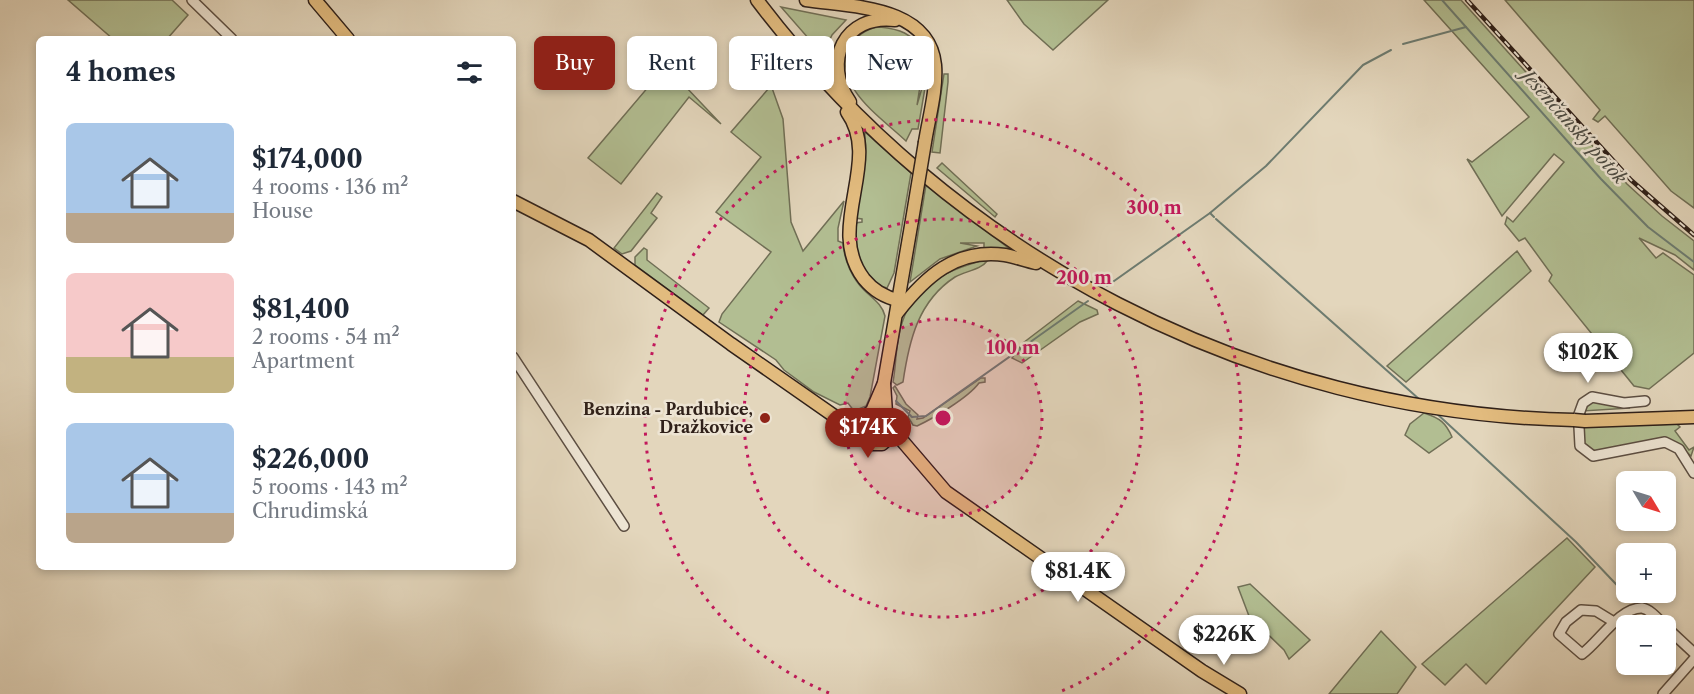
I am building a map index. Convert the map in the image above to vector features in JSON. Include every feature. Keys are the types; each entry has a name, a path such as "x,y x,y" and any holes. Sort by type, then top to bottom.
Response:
{"main road":[{"path":"315,0 345,36"},
{"path":"758,0 787,36"},
{"path":"806,0 885,12 913,26 928,41 935,66 925,142 884,383 872,411 861,419 836,417"},
{"path":"867,126 845,94 839,79 837,66 840,50 851,33 868,22 895,20 913,26"},
{"path":"831,90 853,120 859,142 848,230 852,257 871,287 884,296 898,300"},
{"path":"832,90 867,126 962,207 1047,265 1145,318 1246,361 1326,386 1442,410 1579,420 1694,417"},
{"path":"516,203 590,240 860,434 870,444 890,436"},
{"path":"896,314 923,281 941,268 962,258 992,254 1047,265"},
{"path":"884,383 890,436 908,449 954,500 1232,693"},
{"path":"872,411 886,413"},
{"path":"860,434 861,419"}],"street":[{"path":"192,0 229,36"},
{"path":"516,362 624,526"},
{"path":"1646,401 1624,403 1592,396 1583,403 1579,420 1580,446 1593,456 1665,442 1678,449 1694,473"},
{"path":"1624,615 1643,608 1652,615"},
{"path":"1581,610 1596,611 1614,622 1582,654 1578,653 1559,634 1566,622 1581,610"},
{"path":"1676,636 1694,653"},
{"path":"1663,694 1691,662"}],"green space":[{"path":"68,0 172,0 188,15 170,36 110,36"},
{"path":"1007,0 1108,0 1053,50 1024,24"},
{"path":"1424,0 1461,0 1627,184 1694,241 1694,270 1675,255 1639,238 1656,258 1663,253 1694,275 1694,353 1649,389 1634,386 1549,281 1552,275 1525,238 1519,241 1505,224 1507,217 1513,222 1564,162 1554,154 1502,216 1467,159 1472,162 1529,117"},
{"path":"1505,0 1694,0 1694,208 1671,191 1605,116 1598,122 1593,119 1600,110"},
{"path":"781,7 846,20 832,36 806,36"},
{"path":"880,27 893,29 909,36 859,36"},
{"path":"944,74 948,74 948,82 940,153 932,152"},
{"path":"646,90 689,90 721,124 689,97 621,184 588,158"},
{"path":"767,90 773,90 783,119 791,222 803,251 844,201 838,228 838,241 843,243 852,274 879,305 885,316 870,397 866,406 854,411 848,403 840,405 814,392 784,370 776,360 719,322 722,314 771,252 716,212 761,157 731,132"},
{"path":"855,90 919,90 917,105 921,90 925,90 918,129 912,129 906,141 860,98"},
{"path":"865,132 911,173 894,273 887,288 870,278 865,271 856,242 855,223 862,222 862,219 855,218 864,163"},
{"path":"942,163 997,214 995,217 937,168"},
{"path":"926,185 1011,250 984,248 984,243 960,243 977,246 940,259 910,282"},
{"path":"657,193 662,197 651,213 657,218 631,251 622,254 614,248"},
{"path":"644,248 647,250 647,260 709,308 703,315 635,265 635,257"},
{"path":"1517,251 1531,271 1406,382 1387,366"},
{"path":"987,261 981,266 955,277 932,298 917,323 908,352 903,382 897,385 893,382 899,336 903,320 916,297 926,287 948,273"},
{"path":"1078,301 1097,310 1098,314 1080,322 1022,363 1012,358 1023,343"},
{"path":"981,378 985,378 985,382 979,383 959,401 917,426 913,425 908,417 910,411 896,404 897,396 893,388 895,386 906,404 918,415 917,419 923,418"},
{"path":"1593,400 1630,408 1583,411"},
{"path":"1424,413 1442,422 1452,437 1429,453 1405,435 1410,424"},
{"path":"1677,424 1680,427 1675,431 1689,450 1694,447 1691,456 1679,445 1595,452 1584,445 1583,427"},
{"path":"1567,538 1595,567 1486,684 1466,664 1445,685 1422,664"},
{"path":"1250,584 1310,640 1289,659 1284,650 1249,616 1238,587"},
{"path":"1381,631 1416,667 1397,694 1329,694"}],"waterway":[{"name":"Jesenčanský potok","path":"1442,0 1601,179 1648,227 1694,262"},
{"path":"1403,44 1466,27"},
{"path":"1210,213 1266,166 1363,65 1391,50"},
{"path":"1107,286 1210,213 1214,217"},
{"path":"1216,219 1419,399"},
{"path":"896,401 912,417 926,416 1088,301"},
{"path":"1435,412 1576,542 1616,584"}],"railway":[{"path":"1467,0 1631,180 1694,235"}],"place":[{"name":"Benzina - Pardubice, Dražkovice","path":"765,418"}]}
